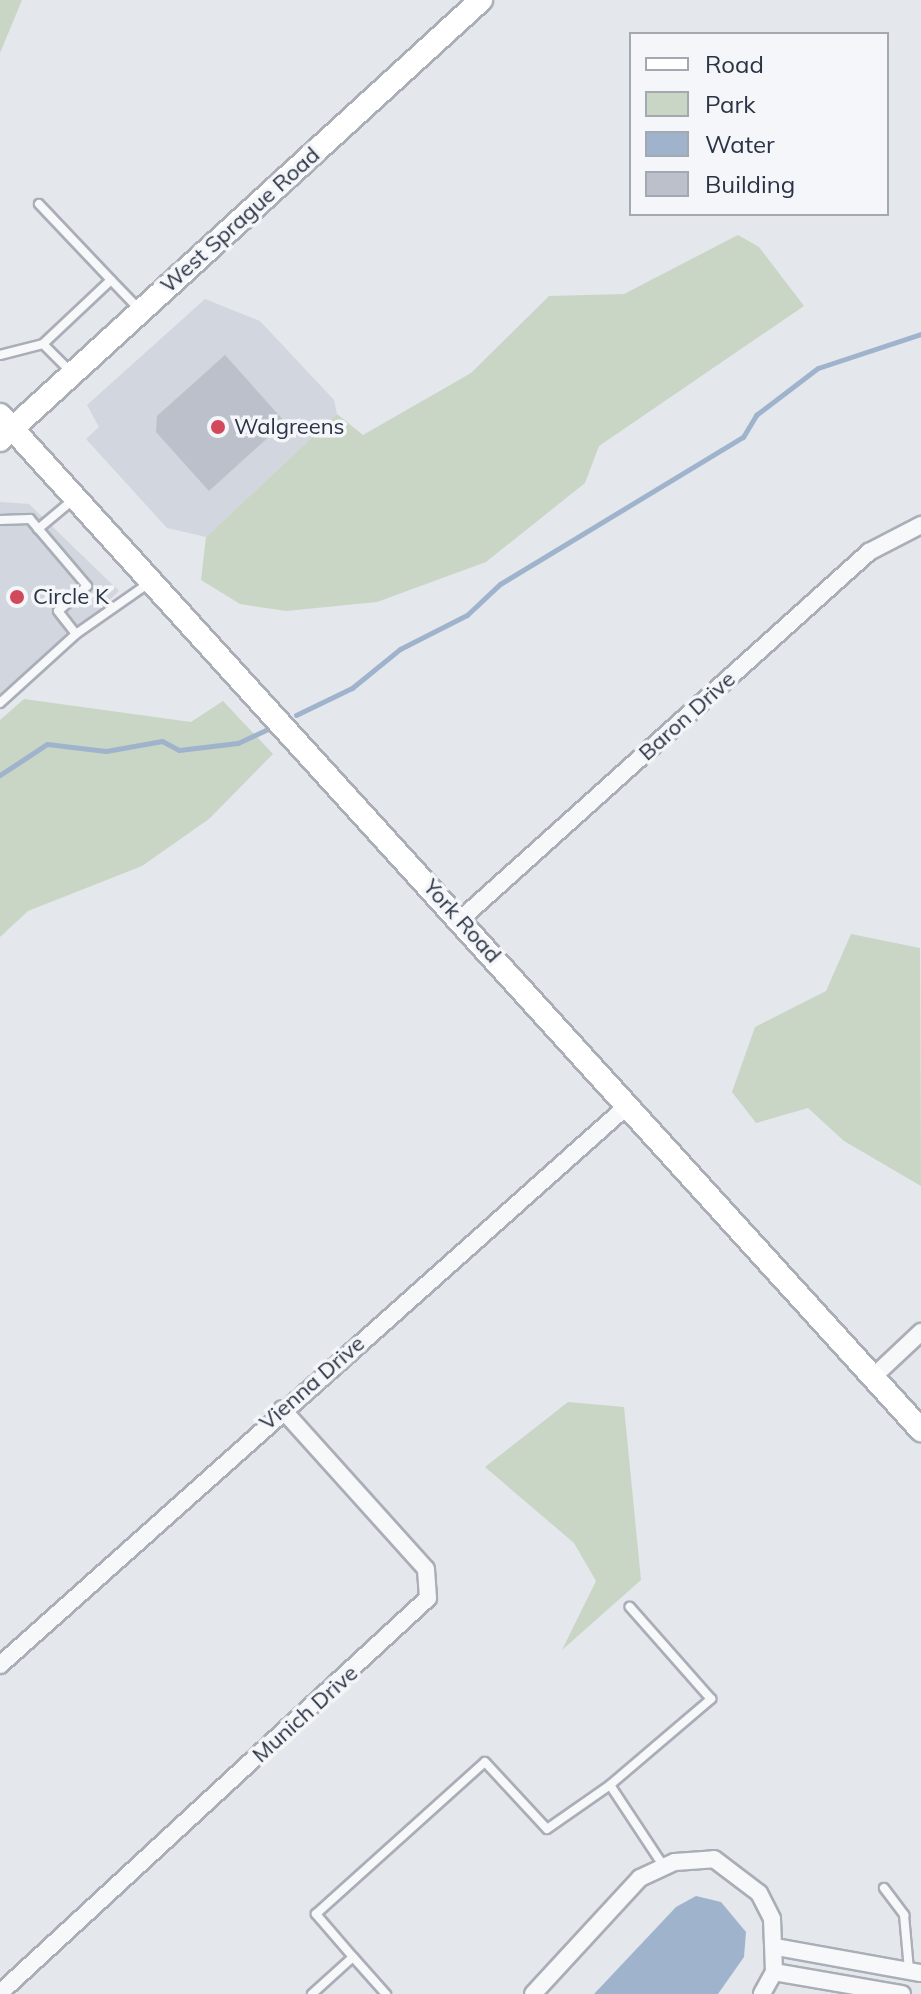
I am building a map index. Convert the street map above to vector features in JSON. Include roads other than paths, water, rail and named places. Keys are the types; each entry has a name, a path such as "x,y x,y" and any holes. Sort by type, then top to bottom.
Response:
{"street":[{"name":"West Sprague Road","path":"4,428 72,374 481,0"},
{"name":"York Road","path":"4,428 76,497 152,580 921,1430"},
{"name":"Baron Drive","path":"461,919 869,552 921,525"},
{"name":"Vienna Drive","path":"0,1665 282,1409 628,1105"},
{"path":"873,1377 921,1332"},
{"name":"Munich Drive","path":"0,1993 428,1598 426,1569 282,1409"},
{"path":"533,1994 640,1878 664,1867 714,1859 741,1874 766,1906 776,1947 774,1972 762,1994"},
{"path":"776,1947 915,1972"},
{"path":"774,1972 902,1994"}],"lane":[{"path":"39,204 141,310"},
{"path":"0,355 43,344 111,280"},
{"path":"43,344 72,374"},
{"path":"38,529 76,497"},
{"path":"0,520 30,519 87,586 58,611 76,634"},
{"path":"0,703 76,634 152,580"},
{"path":"386,1994 316,1914 485,1762 547,1829 610,1785 711,1699 630,1607"},
{"path":"610,1785 664,1867"},
{"path":"884,1888 904,1915 915,1972"},
{"path":"312,1994 353,1957"}],"water":[{"path":"696,1896 721,1902 746,1932 744,1957 718,1994 594,1994 676,1907"}],"waterway":[{"path":"296,715 352,688 400,649 467,615 500,584 743,437 756,415 818,368 921,334"},
{"path":"0,775 47,744 106,751 162,741 179,750 238,743 268,729"}],"place":[{"name":"Walgreens","path":"218,427"},
{"name":"Circle K","path":"17,597"}]}
